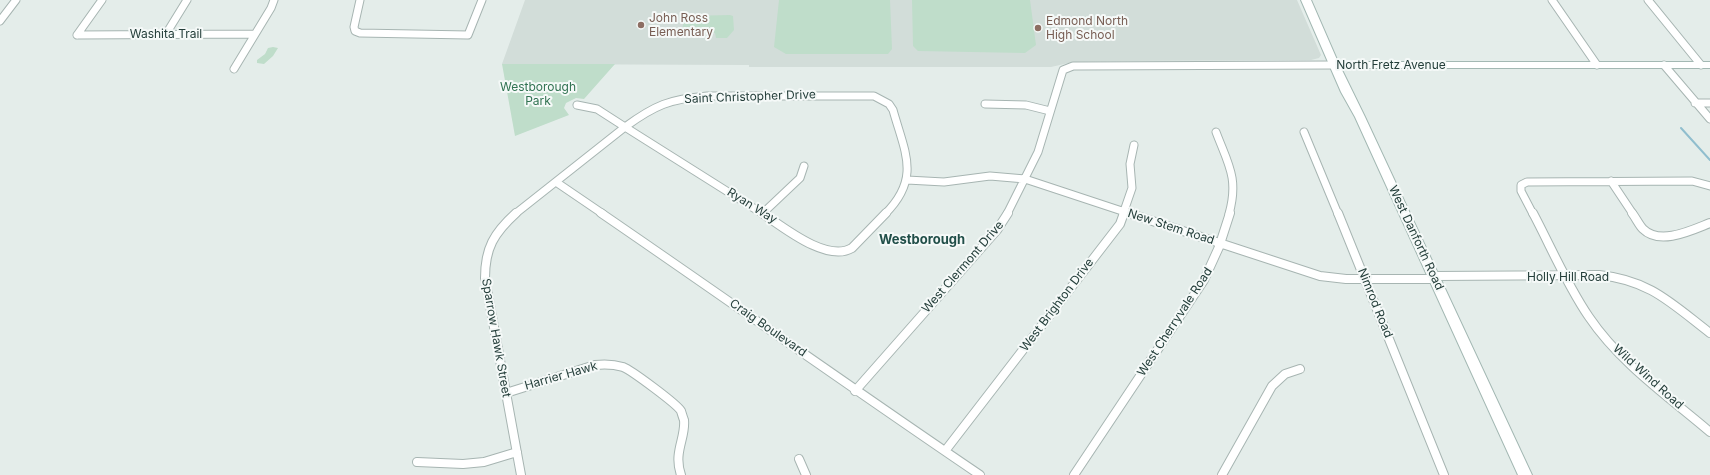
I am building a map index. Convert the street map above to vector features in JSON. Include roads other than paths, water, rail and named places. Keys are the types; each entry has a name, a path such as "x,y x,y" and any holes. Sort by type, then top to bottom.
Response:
{"main road":[{"name":"West Danforth Road","path":"1306,0 1334,65 1525,475"},
{"name":"North Fretz Avenue","path":"1334,65 1706,65"}],"street":[{"path":"0,21 16,0"},
{"name":"Washita Trail","path":"102,0 77,35 255,34"},
{"path":"166,34 188,0"},
{"path":"234,69 274,0"},
{"path":"360,0 354,27 355,31 370,34 468,35 482,0"},
{"path":"1552,0 1597,65"},
{"path":"1648,0 1706,65"},
{"name":"North Fretz Avenue","path":"1073,66 1334,65"},
{"path":"1664,65 1710,119"},
{"name":"West Clermont Drive","path":"856,391 997,230 1006,216 1038,152 1063,70 1073,66"},
{"name":"Saint Christopher Drive","path":"556,182 651,109 669,101 683,98 715,96 874,96 883,100 893,110 908,164 907,180"},
{"path":"1695,103 1710,103"},
{"path":"985,104 1026,105 1050,111"},
{"name":"Ryan Way","path":"577,105 597,109 823,250 831,252 847,251 861,240 896,203 907,180"},
{"name":"West Cherryvale Road","path":"1074,475 1204,280 1214,261 1233,198 1234,186 1232,173 1216,132"},
{"name":"Nimrod Road","path":"1304,132 1366,280 1444,475"},
{"name":"West Brighton Drive","path":"946,451 1120,224 1132,188 1130,164 1134,145"},
{"path":"763,213 800,178 804,166"},
{"name":"New Stem Road","path":"907,180 944,182 990,176 1025,179 1320,276 1366,280 1434,278"},
{"path":"1611,181 1692,181 1703,182 1710,186"},
{"path":"1611,181 1643,229 1650,235 1661,237 1710,223"},
{"name":"Wild Wind Road","path":"1611,181 1527,182 1521,185 1521,191 1589,317 1606,339 1627,361 1710,432"},
{"name":"Craig Boulevard","path":"556,182 782,337 856,391 980,475"},
{"name":"Sparrow Hawk Street","path":"521,475 485,278 485,260 488,247 509,219 556,182"},
{"name":"Holly Hill Road","path":"1434,278 1599,274 1637,282 1656,293 1710,333"},
{"name":"Harrier Hawk","path":"506,392 595,365 610,364 624,367 673,402 681,411 684,422 678,454 678,467 681,475"},
{"path":"1222,475 1272,386 1285,374 1300,369"},
{"path":"417,462 463,464 484,462 517,452"},
{"path":"799,460 806,475"}],"waterway":[{"path":"1681,128 1710,160"}],"place":[{"name":"John Ross Elementary","path":"641,25"},
{"name":"Edmond North High School","path":"1038,28"}],"district":[{"name":"Westborough","path":"922,240"}],"park label":[{"name":"Westborough Park","path":"538,94"}]}
